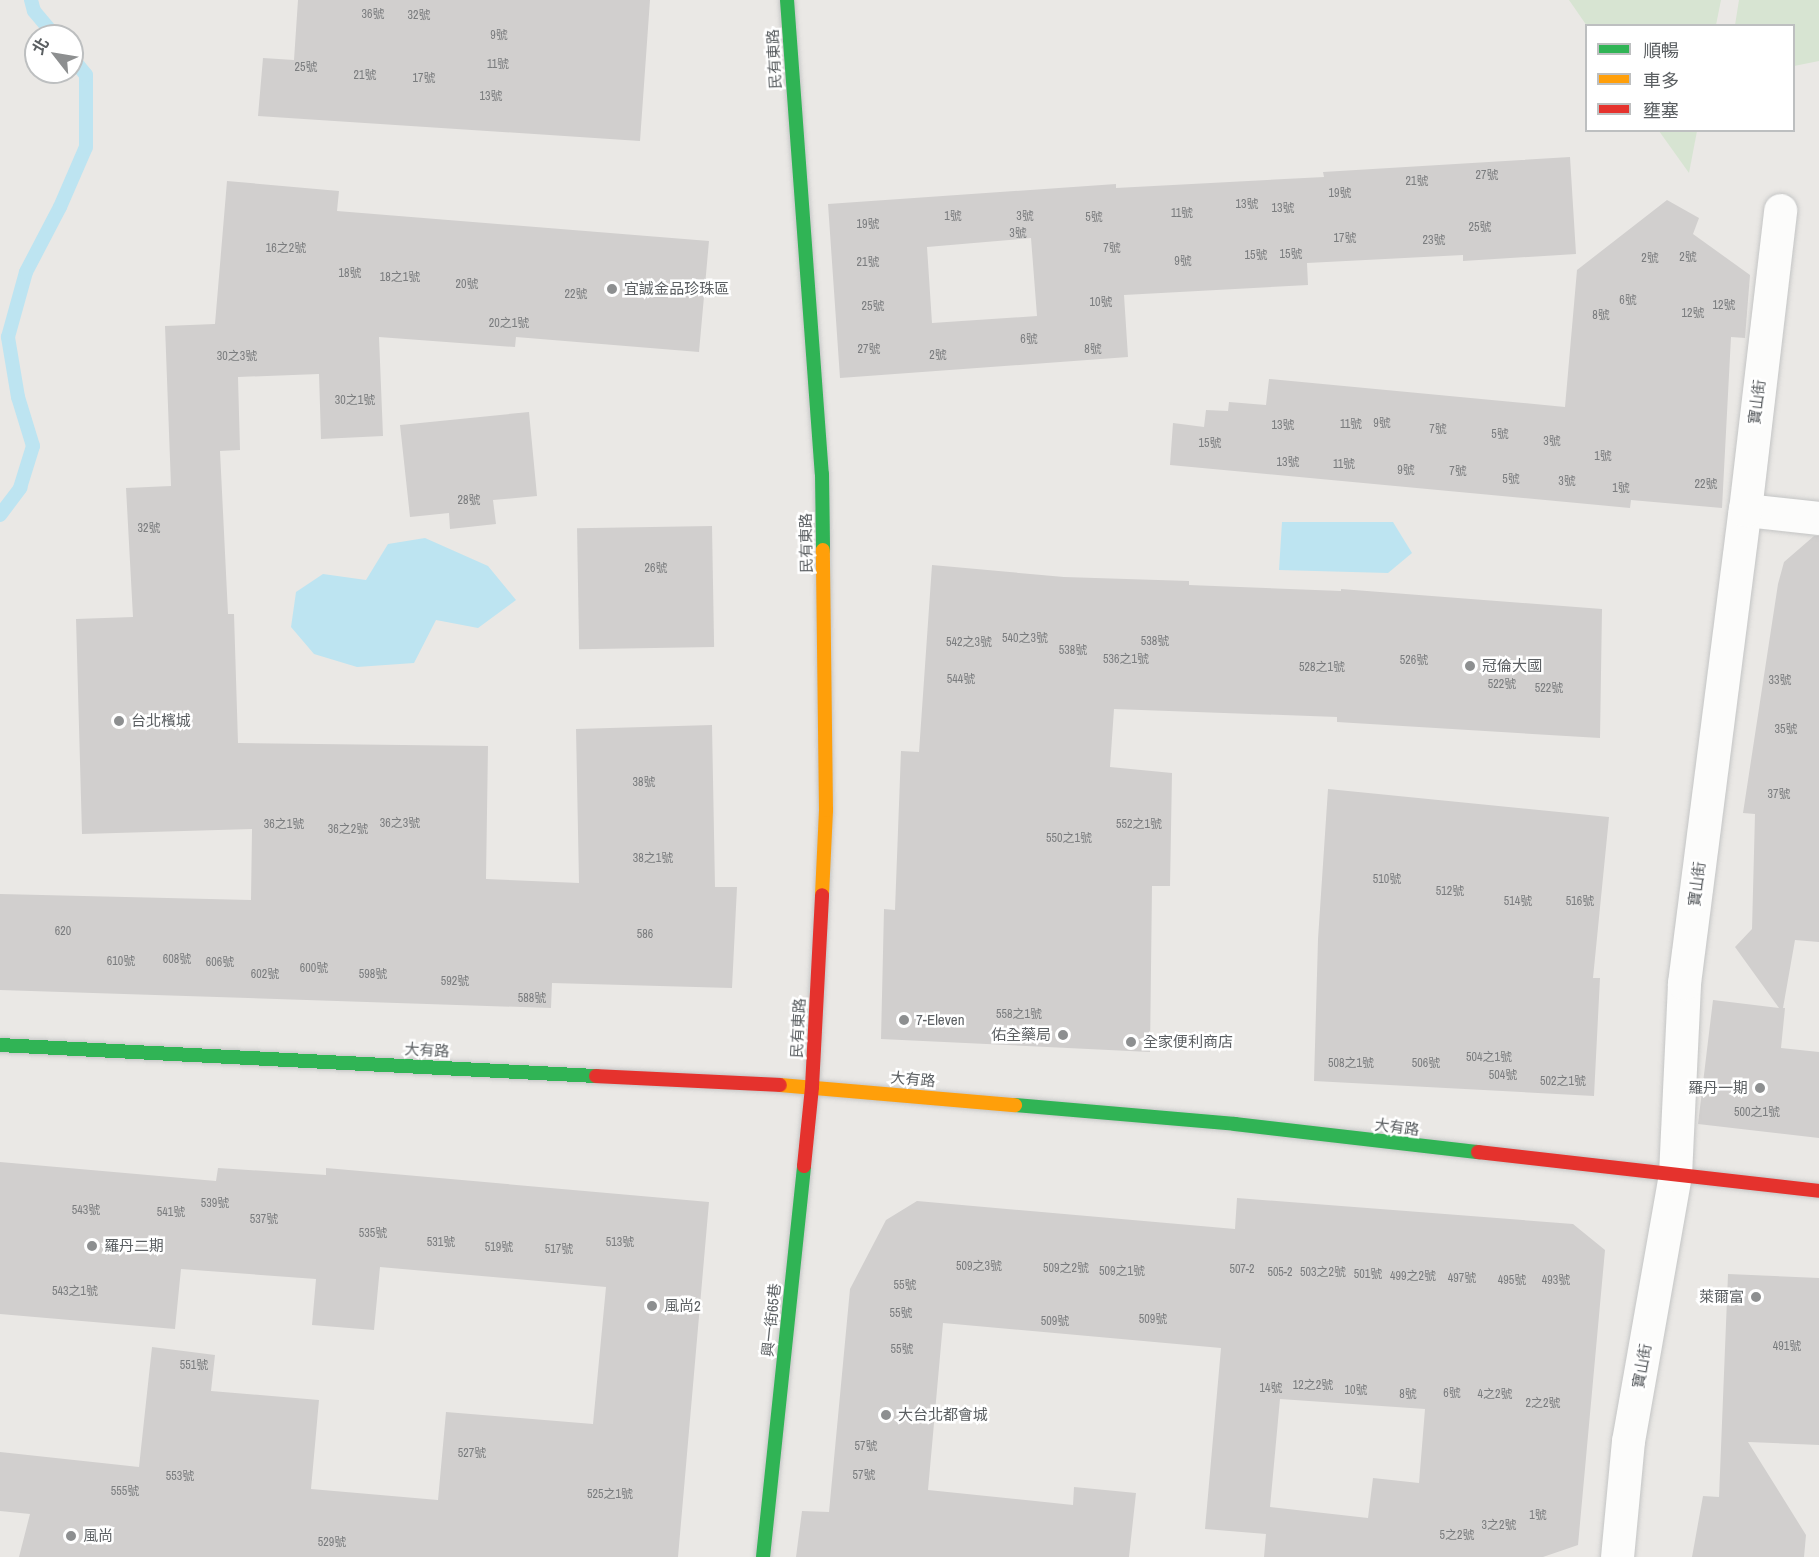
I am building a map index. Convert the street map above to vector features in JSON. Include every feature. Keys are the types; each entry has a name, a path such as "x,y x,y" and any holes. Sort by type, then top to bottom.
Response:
{"street":[{"name":"民有東路","path":"787,0 796,148 822,474 826,810 813,1087"},
{"name":"寶山街","path":"1617,1557 1628,1441 1675,1175 1684,983 1745,510 1780,210"},
{"path":"1745,510 1819,518"},
{"name":"大有路","path":"0,1045 813,1087 1235,1124 1819,1191"},
{"name":"興一街65巷","path":"764,1557 813,1087"}],"green space":[{"path":"1569,0 1721,0 1716,24 1586,24"},
{"path":"1739,0 1819,0 1819,61 1795,66 1795,24 1735,24"},
{"path":"1660,132 1697,132 1689,173"}],"water":[{"path":"1282,522 1393,522 1412,553 1388,573 1279,570"},
{"path":"425,538 488,566 516,600 478,628 436,620 414,663 357,667 314,654 291,627 296,592 323,574 366,580 388,544"}],"building":[{"path":"298,0 650,0 640,141 258,116 263,58 294,60"},
{"path":"1570,157 1576,254 1463,261 1463,255 1307,263 1308,285 1124,295 1128,357 840,378 828,204 1116,184 1116,188 1324,177 1323,172","holes":["1031,238 1037,316 932,323 927,247"]},
{"path":"227,181 339,191 337,211 709,241 699,352 516,337 515,347 379,337 383,436 321,439 319,374 238,377 240,450 220,451 228,614 234,614 238,743 488,746 486,879 579,883 576,729 712,725 715,887 737,887 732,988 552,983 551,1008 0,990 0,894 251,900 252,829 82,834 76,619 133,617 126,488 171,486 165,326 215,324"},
{"path":"1667,200 1699,218 1693,234 1750,275 1745,338 1731,337 1722,508 1631,500 1630,508 1170,465 1173,423 1204,427 1206,410 1228,411 1229,402 1266,405 1269,379 1565,407 1577,270"},
{"path":"529,412 537,496 493,500 496,524 450,529 449,513 410,517 400,425"},
{"path":"712,526 714,647 579,649 577,528"},
{"path":"1814,536 1819,536 1819,942 1795,940 1783,1008 1785,1008 1781,1048 1819,1052 1819,1138 1698,1124 1713,1000 1779,1008 1735,947 1752,929 1755,814 1743,813 1778,584 1784,562"},
{"path":"932,565 1064,577 1189,581 1189,585 1341,591 1341,589 1602,609 1600,738 1337,722 1337,717 1114,709 1110,767 1172,773 1170,886 1152,886 1150,1052 881,1039 884,909 895,910 901,751 919,752"},
{"path":"1328,789 1609,817 1593,978 1600,978 1594,1096 1314,1081 1318,939"},
{"path":"0,1162 216,1181 218,1168 326,1175 326,1168 709,1202 678,1557 19,1557 30,1514 0,1511 0,1452 139,1467 152,1347 215,1355 211,1391 319,1400 311,1489 438,1500 446,1412 593,1424 606,1287 380,1267 374,1330 312,1325 316,1279 181,1269 175,1329 0,1314"},
{"path":"1237,1198 1573,1224 1605,1250 1578,1545 1543,1557 1264,1557 1266,1534 1205,1529 1221,1348 943,1323 928,1490 1073,1505 1074,1487 1136,1493 1129,1557 796,1557 802,1511 829,1512 850,1289 886,1220 917,1201 1235,1229","holes":["1280,1399 1425,1409 1419,1483 1373,1478 1368,1518 1270,1507"]},
{"path":"1728,1274 1819,1278 1819,1445 1748,1442 1806,1535 1804,1557 1692,1557 1703,1496 1719,1497"}],"waterway":[{"path":"31,0 34,11 45,24"},
{"path":"0,515 20,488 33,446 18,397 8,337 26,272 60,207 86,147 86,75 84,73"}],"traffic: fast":[{"path":"787,0 822,474 823,550"},
{"path":"0,1045 596,1076"},
{"path":"1015,1105 1235,1124 1478,1152"},
{"path":"763,1557 804,1166"}],"traffic: slow":[{"path":"822,895 826,810 823,550"},
{"path":"780,1085 1015,1105"}],"traffic: jam":[{"path":"804,1166 812,1087 822,895"},
{"path":"596,1076 780,1085"},
{"path":"1478,1152 1819,1191"}],"place":[{"name":"宜誠金品珍珠區","path":"612,289"},
{"name":"冠倫大國","path":"1470,666"},
{"name":"台北檳城","path":"119,721"},
{"name":"7-Eleven","path":"904,1020"},
{"name":"佑全藥局","path":"1063,1035"},
{"name":"全家便利商店","path":"1131,1042"},
{"name":"羅丹一期","path":"1760,1088"},
{"name":"羅丹二期","path":"92,1246"},
{"name":"萊爾富","path":"1756,1297"},
{"name":"風尚2","path":"652,1306"},
{"name":"大台北都會城","path":"886,1415"},
{"name":"風尚","path":"71,1536"}]}
